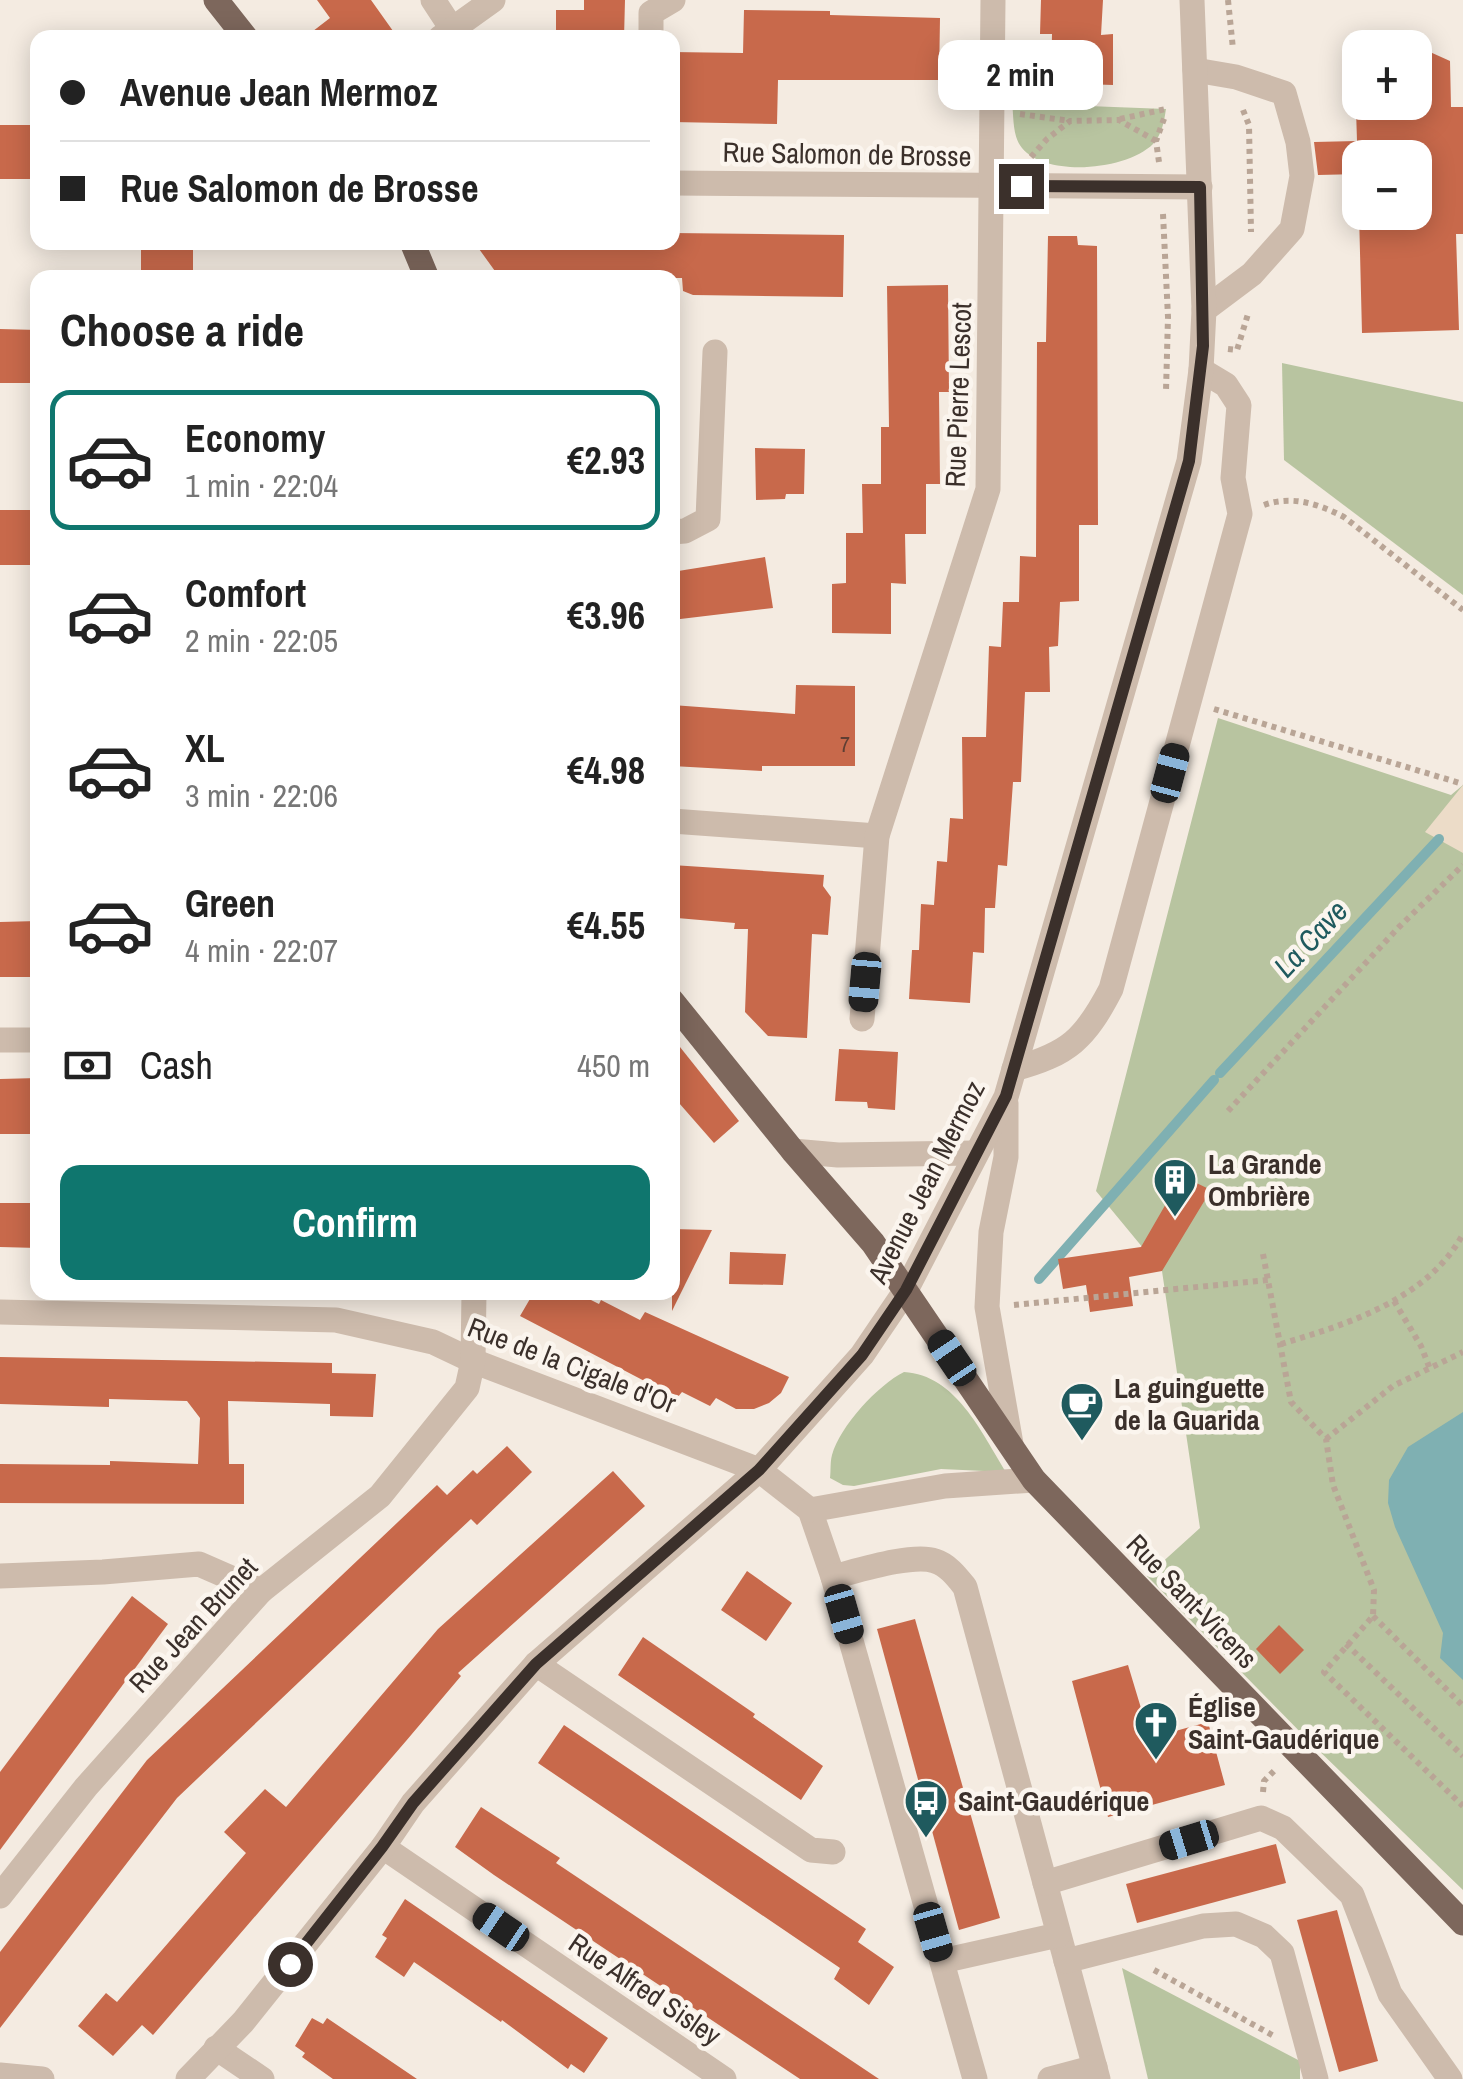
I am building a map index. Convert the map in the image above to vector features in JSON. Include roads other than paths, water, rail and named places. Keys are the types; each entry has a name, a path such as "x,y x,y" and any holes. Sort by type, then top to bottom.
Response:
{"main road":[{"path":"216,0 240,30"},
{"name":"Rue Sant-Vicens","path":"680,1012 873,1243 1034,1480 1463,1923"}],"street":[{"path":"432,0 448,30"},
{"path":"455,30 493,0"},
{"path":"651,30 651,13 674,0"},
{"name":"Rue Pierre Lescot","path":"862,1018 877,836 988,489 993,0"},
{"name":"Avenue Jean Mermoz","path":"188,2079 243,2022 413,1803 536,1664 759,1470 862,1355 906,1290 1006,1096 1189,461 1204,310 1192,0"},
{"path":"1195,70 1236,77 1284,92 1298,142 1302,176 1292,229 1252,274 1204,310"},
{"name":"Rue Salomon de Brosse","path":"680,183 1200,187"},
{"path":"680,531 708,519 714,352"},
{"path":"1014,1069 1051,1059 1074,1045 1094,1023 1112,989 1240,514 1233,478 1238,406 1202,358"},
{"path":"680,823 877,836"},
{"path":"0,1040 30,1040"},
{"name":"Rue Sant-Vicens","path":"1006,1096 1006,1157 991,1232 988,1307 1011,1444"},
{"path":"793,1151 838,1155 976,1153"},
{"path":"473,1361 474,1300"},
{"name":"Rue de la Cigale d'Or","path":"0,1312 336,1320 433,1342 473,1361 759,1470 810,1510"},
{"name":"Rue Jean Brunet","path":"0,1896 86,1787 261,1591 380,1496 467,1388 473,1361"},
{"path":"975,2079 833,1577 810,1510 945,1486 1034,1480"},
{"path":"833,1577 917,1559 934,1560 951,1570 966,1587 1096,2073 1050,2079"},
{"path":"0,1576 200,1564 261,1591"},
{"path":"536,1664 811,1850 833,1852"},
{"path":"1045,1883 1260,1818 1283,1828 1352,1895 1390,1994 1450,2079"},
{"name":"Rue Alfred Sisley","path":"382,1847 724,2079"},
{"path":"1066,1961 1204,1926 1236,1924 1264,1936 1282,1954 1313,2067"},
{"path":"942,1962 1058,1935"},
{"path":"216,2048 262,2079"},
{"path":"0,2075 42,2079"}],"water":[{"path":"1463,1412 1463,1680 1440,1658 1443,1633 1388,1503 1389,1480 1408,1447"}],"waterway":[{"name":"La Cave","path":"1220,1073 1439,839"},
{"name":"La Cave","path":"1039,1279 1214,1080"}],"place":[{"name":"La Grande Ombrière","path":"1175,1218"},
{"name":"La guinguette de la Guarida","path":"1082,1442"},
{"name":"Église Saint-Gaudérique","path":"1156,1761"},
{"name":"Saint-Gaudérique","path":"926,1839"}]}
